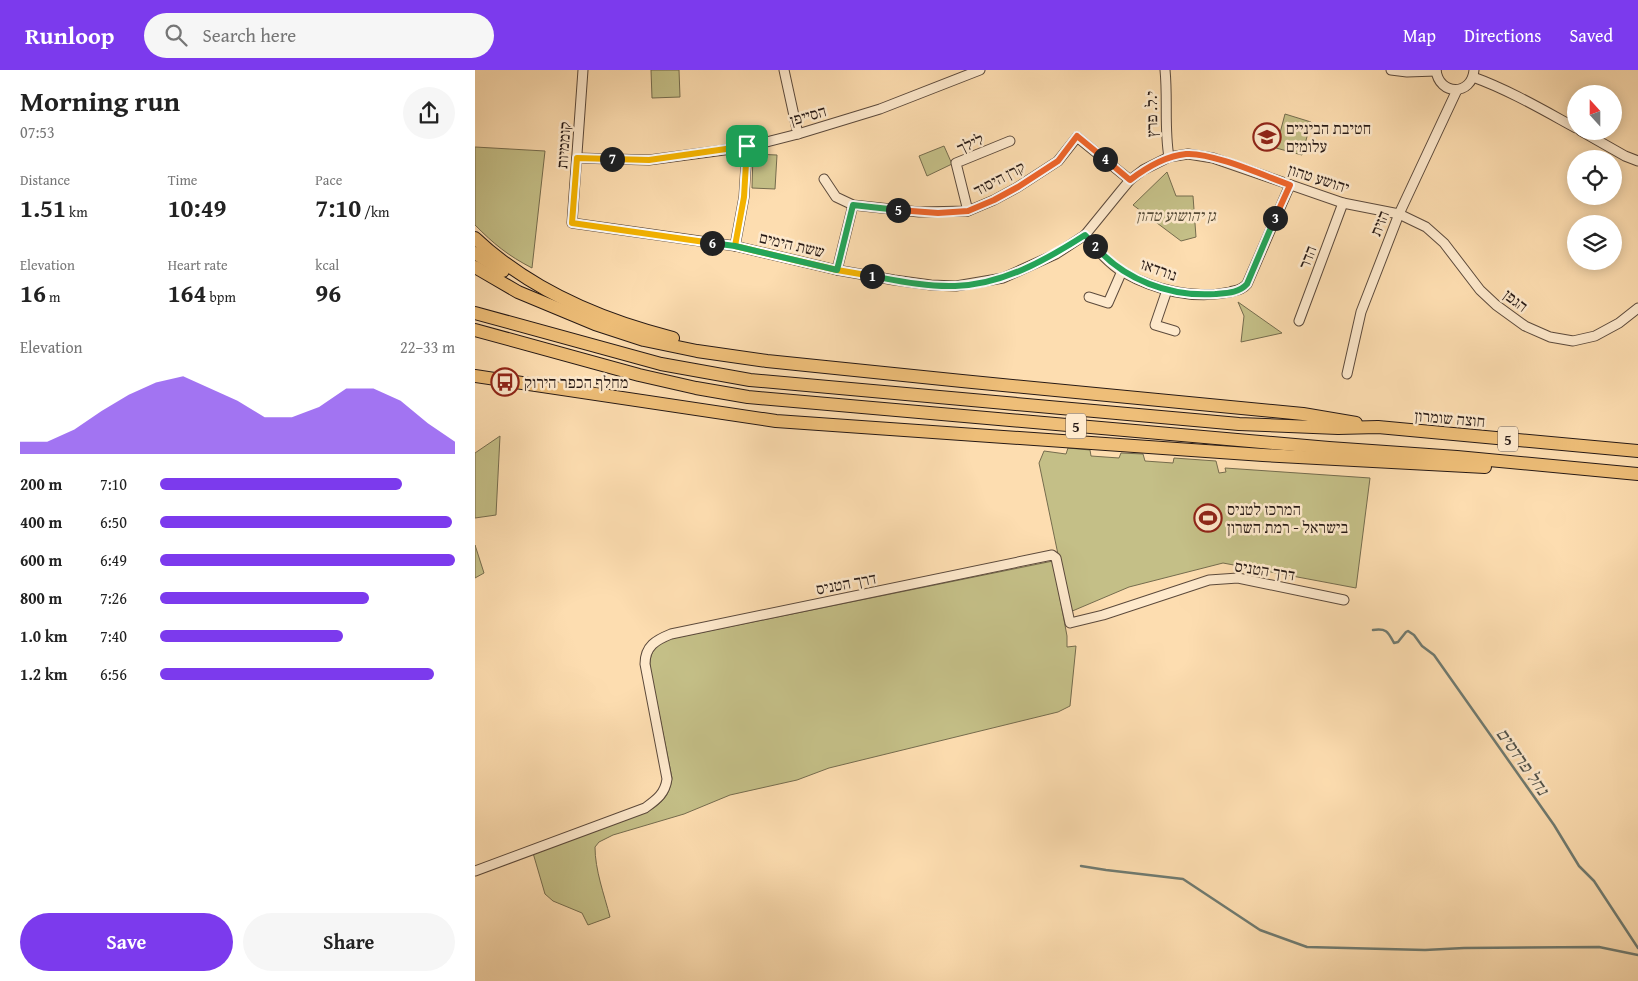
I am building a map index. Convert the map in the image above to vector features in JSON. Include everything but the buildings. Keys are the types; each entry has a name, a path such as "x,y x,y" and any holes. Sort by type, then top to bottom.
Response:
{"highway":[{"path":"475,238 513,270 542,288"},
{"path":"475,253 513,277 606,317 649,331 767,361"},
{"path":"475,267 518,292 595,324 644,340 697,351 767,361 962,382 1303,414 1378,427"},
{"name":"5","path":"475,313 661,364 750,380 1239,424 1338,428 1378,427"},
{"name":"5","path":"475,330 639,375 697,388 748,396 1638,474"},
{"path":"475,376 776,421 1273,456 1454,466 1571,468"},
{"path":"475,384 505,380"},
{"name":"חוצה שומרון","path":"1378,427 1638,451"}],"street":[{"name":"קוממיות","path":"572,223 583,70"},
{"path":"784,70 798,134"},
{"name":"הסייפן","path":"577,158 649,160 747,146 798,134 880,109 980,70"},
{"name":"י.ל. פרץ","path":"1165,70 1166,138 1169,157"},
{"path":"1391,70 1407,72 1436,70 1440,83 1445,87 1457,90 1467,86 1473,73 1567,123"},
{"name":"הזית","path":"1347,374 1361,312 1399,214 1457,90"},
{"name":"קרן היסוד","path":"824,179 836,197 853,205 919,212 968,211 1018,187 1058,161 1077,136 1130,180"},
{"path":"1597,140 1638,161"},
{"name":"לילך","path":"968,211 956,163 1011,141"},
{"path":"735,246 744,197 747,146"},
{"name":"יהושע טהון","path":"1085,235 1130,180 1143,170 1169,157 1188,154 1213,158 1343,203 1399,214"},
{"name":"נורדאו","path":"1085,235 1100,253 1122,271 1167,290 1204,295 1223,294 1243,289 1247,284 1290,185"},
{"name":"הדר","path":"1299,321 1343,203"},
{"path":"837,270 853,205"},
{"name":"הגפן","path":"1399,214 1426,227 1444,243 1479,290 1496,305 1525,326 1549,338 1573,341 1595,336 1619,323 1638,308"},
{"name":"ששת הימים","path":"572,223 735,246 837,270 931,285 956,286 977,284 1003,278 1056,254 1085,235"},
{"path":"1089,297 1108,304 1122,271"},
{"path":"1167,290 1155,325 1175,331"},
{"name":"דרך הטניס","path":"475,871 645,808 659,798 666,786 667,779 645,656 647,649 652,643 659,638 671,634 1052,555 1056,558 1070,623 1103,615 1209,580 1221,578 1238,578 1344,600"}],"green space":[{"path":"651,70 679,70 680,97 652,98"},
{"path":"1285,114 1311,122 1302,155 1276,148"},
{"path":"944,146 952,164 927,176 919,156"},
{"path":"475,147 545,151 532,268 501,249 475,225"},
{"path":"753,154 777,155 775,189 752,188"},
{"name":"גן יהושוע טהון","path":"1167,172 1176,196 1193,196 1196,237 1181,241 1133,205"},
{"path":"1238,302 1282,333 1241,342 1244,316"},
{"path":"500,436 496,515 475,518 475,453"},
{"name":"המרכז לטניס בישראל - רמת השרון","path":"1068,448 1090,450 1091,456 1119,458 1121,453 1143,454 1145,461 1173,463 1174,458 1216,461 1219,473 1226,472 1225,468 1370,478 1356,588 1223,563 1129,587 1070,612 1039,463 1044,451 1066,454"},
{"path":"475,545 484,573 475,578"},
{"path":"1053,561 1067,636 1067,647 1076,646 1070,706 1058,712 829,768 797,780 730,795 684,814 613,835 599,842 595,847 598,873 610,917 588,925 582,913 553,901 545,894 533,853 652,809 664,799 670,788 672,778 650,668 650,659 653,652 664,640"}],"waterway":[{"name":"נחל פרדסים","path":"1373,630 1384,630 1394,643 1398,642 1408,631 1414,635 1422,646 1434,655 1554,825 1579,866 1594,881 1638,948"},
{"path":"1081,866 1183,879 1260,930 1307,947 1425,950 1599,947 1638,955"}],"place":[{"name":"חטיבת הביניים עלומים","path":"1267,137"},
{"name":"מחלף הכפר הירוק","path":"505,382"},
{"name":"המרכז לטניס בישראל - רמת השרון","path":"1208,518"}],"route":[{"path":"747,146 649,160 577,158 572,223 735,246 786,258 837,270 853,205 938,213 968,211 1018,187 1058,161 1077,136 1130,180 1155,163 1169,157 1188,154 1213,158 1290,185 1247,284 1243,289 1223,294 1204,295 1167,290 1122,271 1100,253 1085,235 1056,254 1003,278 977,284 956,286 931,285 837,270 786,258 735,246 744,197 747,146"}]}
